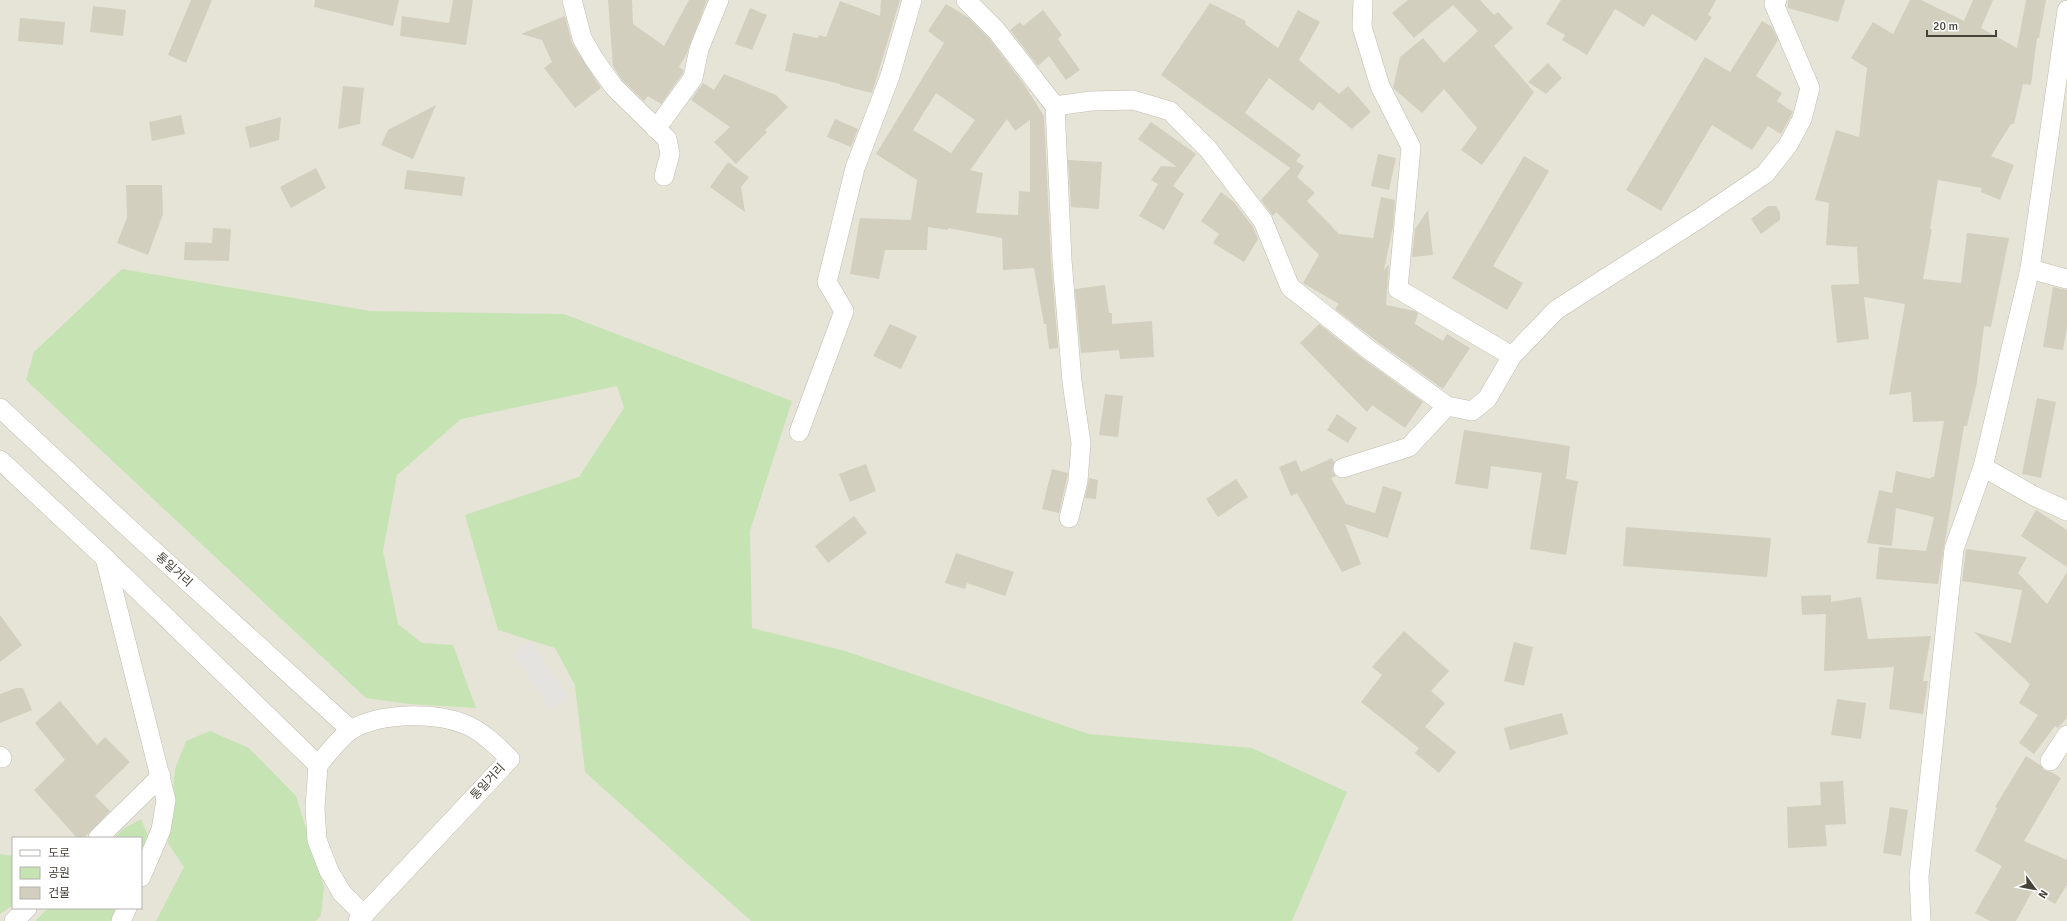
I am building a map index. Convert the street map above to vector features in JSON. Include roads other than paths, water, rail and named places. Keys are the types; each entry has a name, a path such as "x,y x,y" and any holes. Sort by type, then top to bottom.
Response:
{"street":[{"path":"572,0 582,38 594,59 614,87 667,139 670,154 664,176"},
{"path":"656,129 694,78 699,49 719,0"},
{"path":"799,432 844,311 827,282 855,168 890,76 912,0"},
{"path":"966,0 996,30 1055,106 1062,260 1072,382 1081,443 1078,481 1069,518"},
{"path":"1363,0 1362,27 1380,86 1411,147 1398,289 1512,356"},
{"path":"1055,106 1091,101 1133,100 1170,112 1208,149 1263,221 1290,287 1368,349 1447,406 1472,411 1487,399 1512,356 1556,310 1700,218 1765,174 1788,144 1802,119 1810,88 1774,4 1777,0"},
{"path":"1921,921 1919,877 1954,549 1983,467 2030,269 2067,10"},
{"path":"2030,269 2067,278"},
{"path":"1343,468 1409,446 1447,406"},
{"name":"통일거리","path":"0,408 133,532 350,730"},
{"path":"0,460 105,558 318,765"},
{"path":"1983,467 2034,496 2067,511"},
{"path":"105,558 166,800 161,830 142,875"},
{"name":"통일거리","path":"439,717 467,725 482,735 510,759 361,918 342,893 329,871 317,840 315,808 318,765 350,730 376,719 439,717"},
{"path":"2050,761 2067,735"},
{"path":"99,837 160,776"},
{"path":"14,921 26,909"},
{"path":"121,921 127,909"}]}
